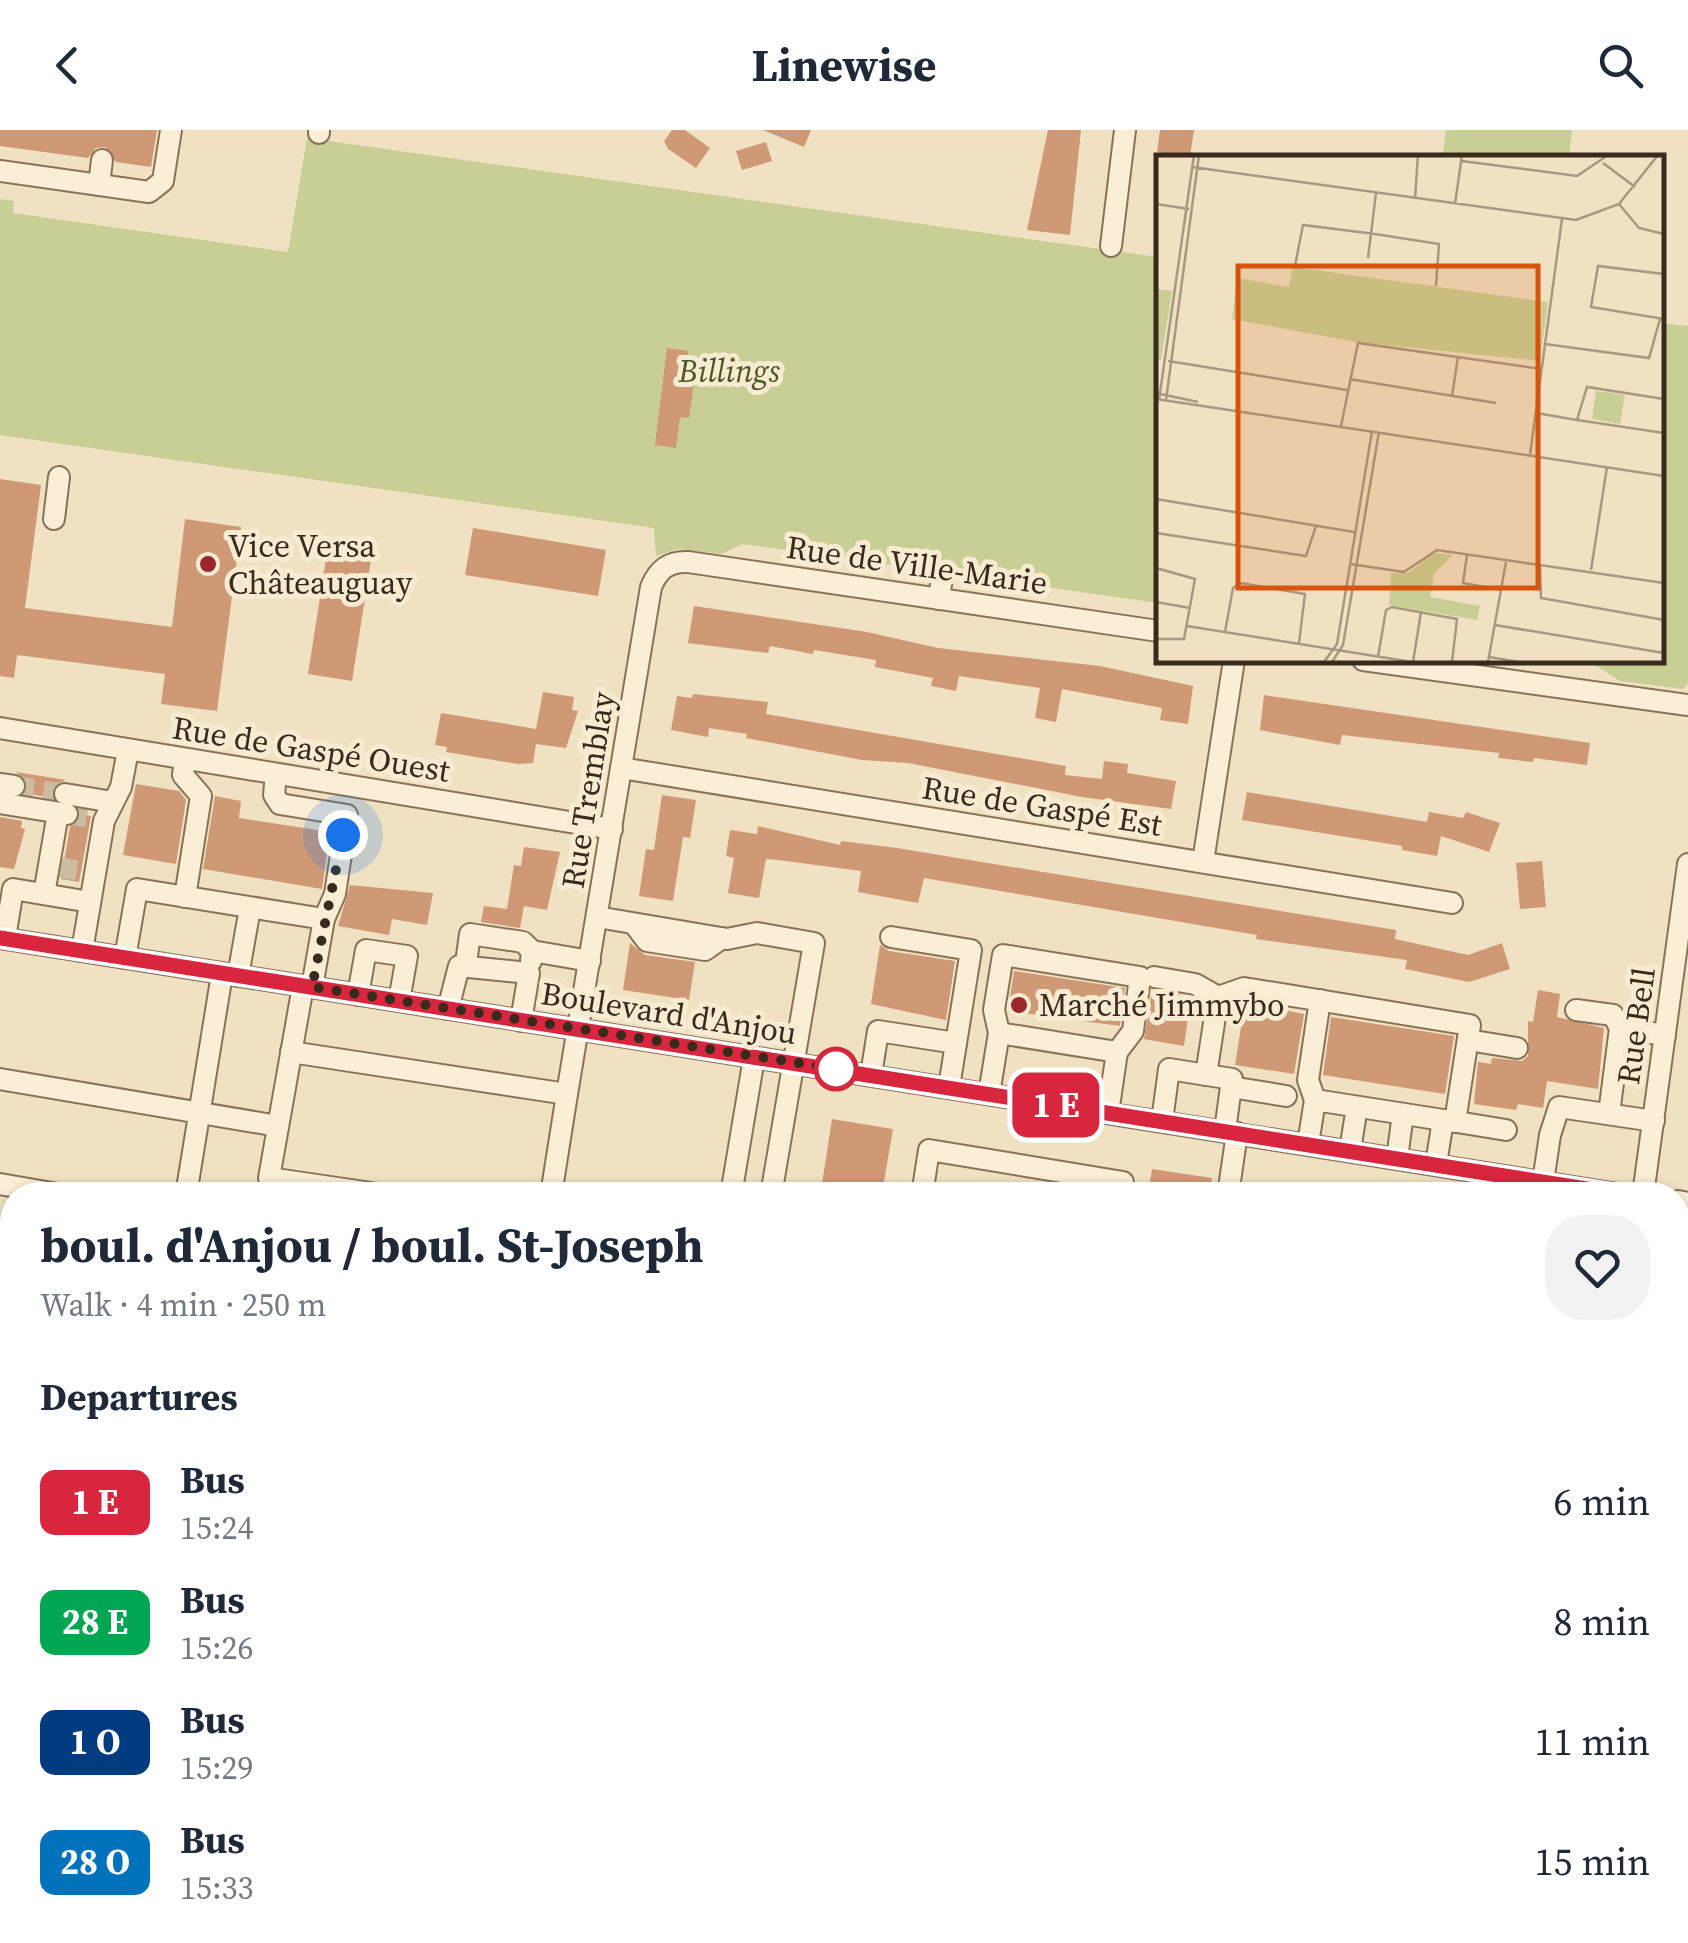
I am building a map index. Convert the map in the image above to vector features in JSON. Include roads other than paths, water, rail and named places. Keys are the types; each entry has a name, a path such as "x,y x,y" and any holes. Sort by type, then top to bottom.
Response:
{"street":[{"path":"0,171 156,190 163,181 171,130"},
{"path":"1111,246 1125,130"},
{"path":"98,185 102,160"},
{"path":"54,519 59,477"},
{"name":"Rue de Ville-Marie","path":"667,565 688,562 1156,630"},
{"name":"Rue Tremblay","path":"553,1182 651,587 667,565"},
{"path":"939,599 942,577"},
{"path":"1202,862 1234,662"},
{"path":"1392,662 1450,666 1688,705"},
{"name":"Rue de Gaspé Ouest","path":"0,728 612,830"},
{"path":"82,951 90,902 88,872 103,814 128,750"},
{"path":"185,759 183,775 201,796 185,896"},
{"name":"Rue de Gaspé Est","path":"622,768 1452,903"},
{"path":"276,774 274,794 280,804 346,816 334,894 291,1052 270,1178 297,1182"},
{"path":"5,791 103,814"},
{"path":"44,894 53,867 63,807"},
{"name":"Rue Bell","path":"1644,1182 1665,1035 1678,1014 1688,864"},
{"path":"3,938 7,888 90,902"},
{"path":"125,958 137,889 324,920"},
{"path":"188,1182 199,1112 230,975 250,908"},
{"path":"598,918 722,938 756,933 814,944 773,1182"},
{"path":"466,964 470,934 497,953 530,962 590,961"},
{"path":"891,936 971,950 949,1087"},
{"name":"Boulevard d'Anjou","path":"3,938 1543,1182"},
{"path":"448,1009 453,979 460,966 523,942 530,962 521,1021"},
{"path":"358,994 366,950 407,956 399,1001"},
{"path":"989,1094 999,1033 994,1010 1003,955 1140,978 1133,1031 1117,1052 1108,1113"},
{"path":"1154,978 1195,984 1218,997 1244,988 1470,1025 1450,1121 1436,1164"},
{"path":"1206,1075 1218,997"},
{"path":"1308,1144 1315,1100 1308,1080 1320,1000"},
{"path":"1576,1010 1612,1015 1620,1028 1608,1114"},
{"path":"1620,1028 1665,1035"},
{"path":"872,1075 878,1031 956,1043"},
{"path":"999,1033 1117,1052"},
{"path":"1468,1040 1518,1048"},
{"path":"291,1052 567,1094"},
{"path":"733,1182 754,1058"},
{"path":"1162,1121 1169,1069 1232,1080 1229,1182"},
{"path":"0,1079 278,1126"},
{"path":"1231,1087 1286,1096"},
{"path":"1315,1100 1506,1130"},
{"path":"1350,1150 1358,1107"},
{"path":"1543,1182 1550,1135 1560,1107 1654,1121"},
{"path":"1396,1158 1403,1114"},
{"path":"924,1182 929,1150 1123,1182"}],"tunnel":[{"path":"14,786 65,794"},
{"path":"67,814 90,818"},
{"path":"57,867 81,871"}],"place":[{"name":"Vice Versa Châteauguay","path":"208,564"},
{"name":"Marché Jimmybo","path":"1019,1005"}],"park label":[{"name":"Billings","path":"729,371"}]}
